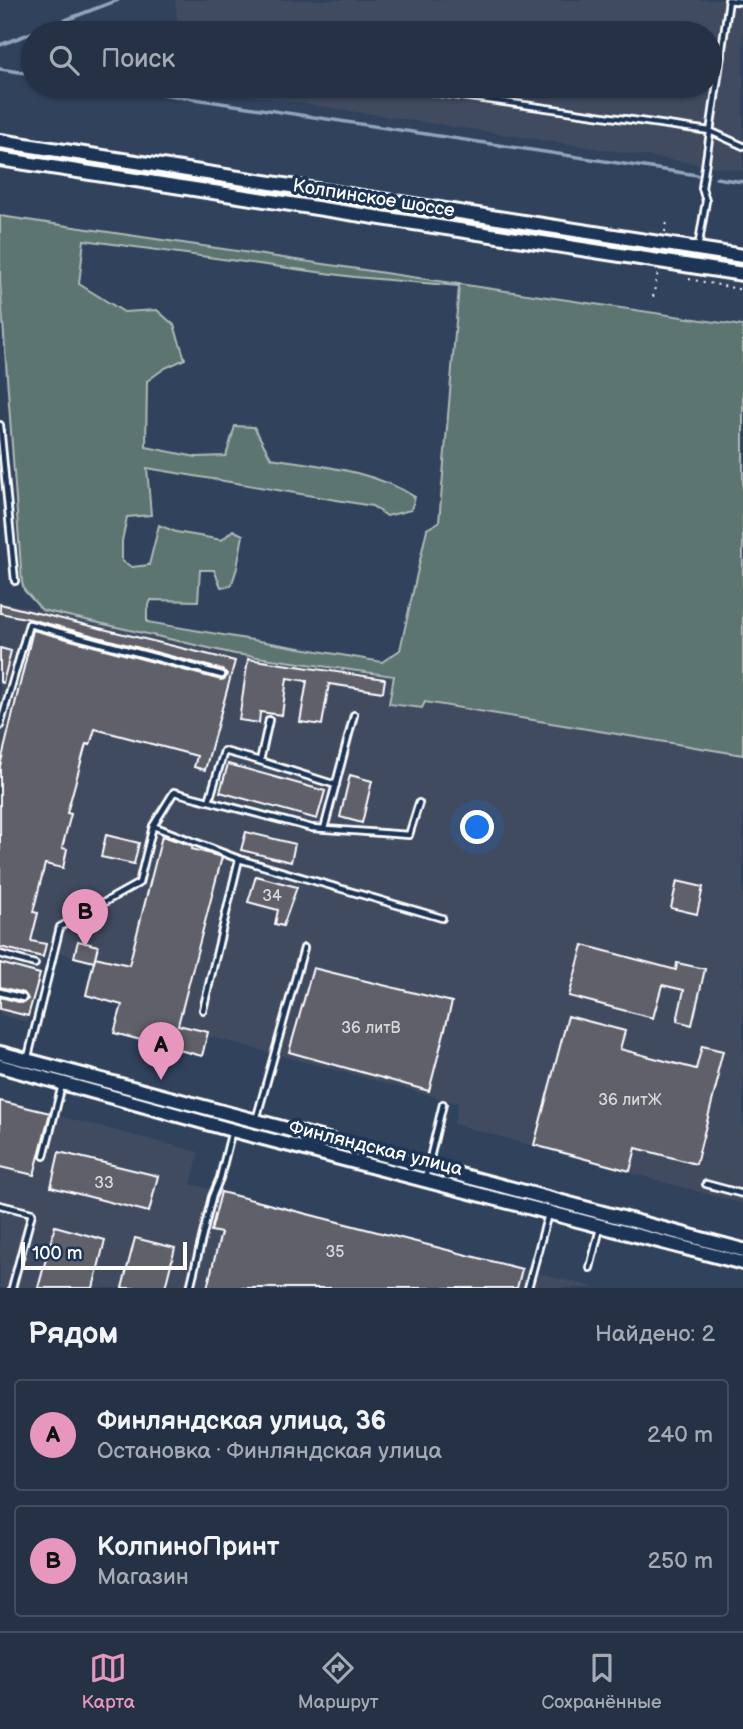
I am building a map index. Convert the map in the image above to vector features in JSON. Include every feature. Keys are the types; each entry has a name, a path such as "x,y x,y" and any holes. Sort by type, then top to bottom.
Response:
{"main road":[{"name":"Колпинское шоссе","path":"0,141 743,256"},
{"name":"Колпинское шоссе","path":"0,159 743,274"},
{"name":"Финляндская улица","path":"0,1053 26,1066 232,1130 426,1173 743,1250"},
{"name":"Финляндская улица","path":"0,1066 26,1066"},
{"name":"Финляндская улица","path":"64,1077 256,1121 426,1173"},
{"name":"Финляндская улица","path":"551,1205 601,1225 743,1264"}],"lane":[{"path":"722,48 729,0 743,2"},
{"path":"476,98 710,131 743,146"},
{"path":"698,249 706,201 702,188 715,98"},
{"path":"0,425 15,581"},
{"path":"0,726 29,624 222,675"},
{"path":"324,829 354,715"},
{"path":"260,761 269,720"},
{"path":"209,801 224,751 336,785"},
{"path":"26,1066 60,927 139,883 153,826 174,792 312,828 409,835 419,803"},
{"path":"153,826 239,859 442,918"},
{"path":"203,1010 239,859"},
{"path":"256,1121 304,948"},
{"path":"0,954 35,964"},
{"path":"0,992 23,998"},
{"path":"44,1156 64,1077"},
{"path":"426,1173 443,1104"},
{"path":"190,1288 212,1197 220,1178 232,1130"},
{"path":"706,1184 743,1194"},
{"path":"0,1205 32,1213 12,1288"},
{"path":"528,1288 551,1205"},
{"path":"590,1268 601,1225"}],"path":[{"path":"664,237 667,222"},
{"path":"653,297 658,270"},
{"path":"682,276 743,290"}],"shaded area":[{"path":"175,0 743,0 743,171 267,98 722,98 722,21 178,21"},
{"path":"0,601 235,654 394,676 389,703 424,702 743,755 743,1204 454,1124 458,1103 208,1036 202,1056 114,1033 121,1005 86,995 94,963 49,949 46,945 27,1022 0,1015"},
{"path":"0,1101 199,1152 191,1184 597,1288 0,1288"}],"green space":[{"path":"0,216 743,326 743,755 425,702 422,708 389,704 394,676 235,654 42,610 24,590 22,582 0,281","holes":["84,240 354,277 459,286 439,522 427,529 400,650 382,662 147,622 147,610 151,600 198,601 200,570 214,570 221,587 231,586 243,535 233,530 222,540 176,532 159,525 149,565 132,567 122,561 122,541 127,517 151,515 147,468 372,506 387,516 411,510 415,497 363,475 271,458 254,427 235,426 226,456 196,457 146,447 147,381 165,368 185,359 174,325 157,310 124,312 79,284"]}],"building":[{"path":"0,604 235,661 205,770 194,767 197,756 95,729 90,745 86,744 67,813 71,814 62,848 67,849 63,868 45,864 33,912 38,913 31,941 46,944 43,957 0,947 0,766 33,630 221,680 225,679 227,674 223,670 0,613"},
{"path":"0,648 11,651 3,683 0,682"},
{"path":"248,659 385,679 383,692 329,684 322,725 300,722 307,681 287,678 282,715 260,712 259,723 239,720"},
{"path":"228,764 325,791 317,819 220,792"},
{"path":"350,775 372,781 362,823 340,817"},
{"path":"246,832 295,844 291,862 241,850"},
{"path":"106,835 139,843 134,864 101,857"},
{"path":"162,836 193,846 192,849 222,857 178,1025 208,1032 202,1056 114,1033 122,1005 86,995 95,957 129,965"},
{"path":"256,876 297,887 283,926 275,924 278,910 248,902"},
{"path":"677,881 703,887 697,914 671,908"},
{"path":"78,941 98,946 94,962 74,957"},
{"path":"583,945 676,970 677,963 705,969 692,1025 677,1021 684,990 662,985 653,1018 569,996"},
{"path":"0,963 40,974 28,1016 0,1009 0,997 22,1003 28,999 24,993 0,987"},
{"path":"313,968 452,1002 429,1091 289,1052"},
{"path":"568,1016 625,1031 620,1049 696,1069 702,1046 723,1051 696,1164 636,1148 630,1171 534,1145"},
{"path":"0,1101 50,1113 34,1175 0,1167"},
{"path":"59,1152 158,1176 149,1212 51,1187"},
{"path":"221,1192 522,1269 517,1288 207,1288 221,1233 211,1231"},
{"path":"55,1226 105,1240 93,1288 38,1288"},
{"path":"135,1238 175,1248 165,1288 122,1288"}],"waterway":[{"path":"63,21 118,0"},
{"path":"0,45 21,37"},
{"path":"0,69 21,72"},
{"path":"188,98 697,175"},
{"path":"716,178 743,182"}],"place":[{"name":"КолпиноПринт","path":"85,947"},
{"name":"Финляндская улица, 36","path":"161,1080"}]}
